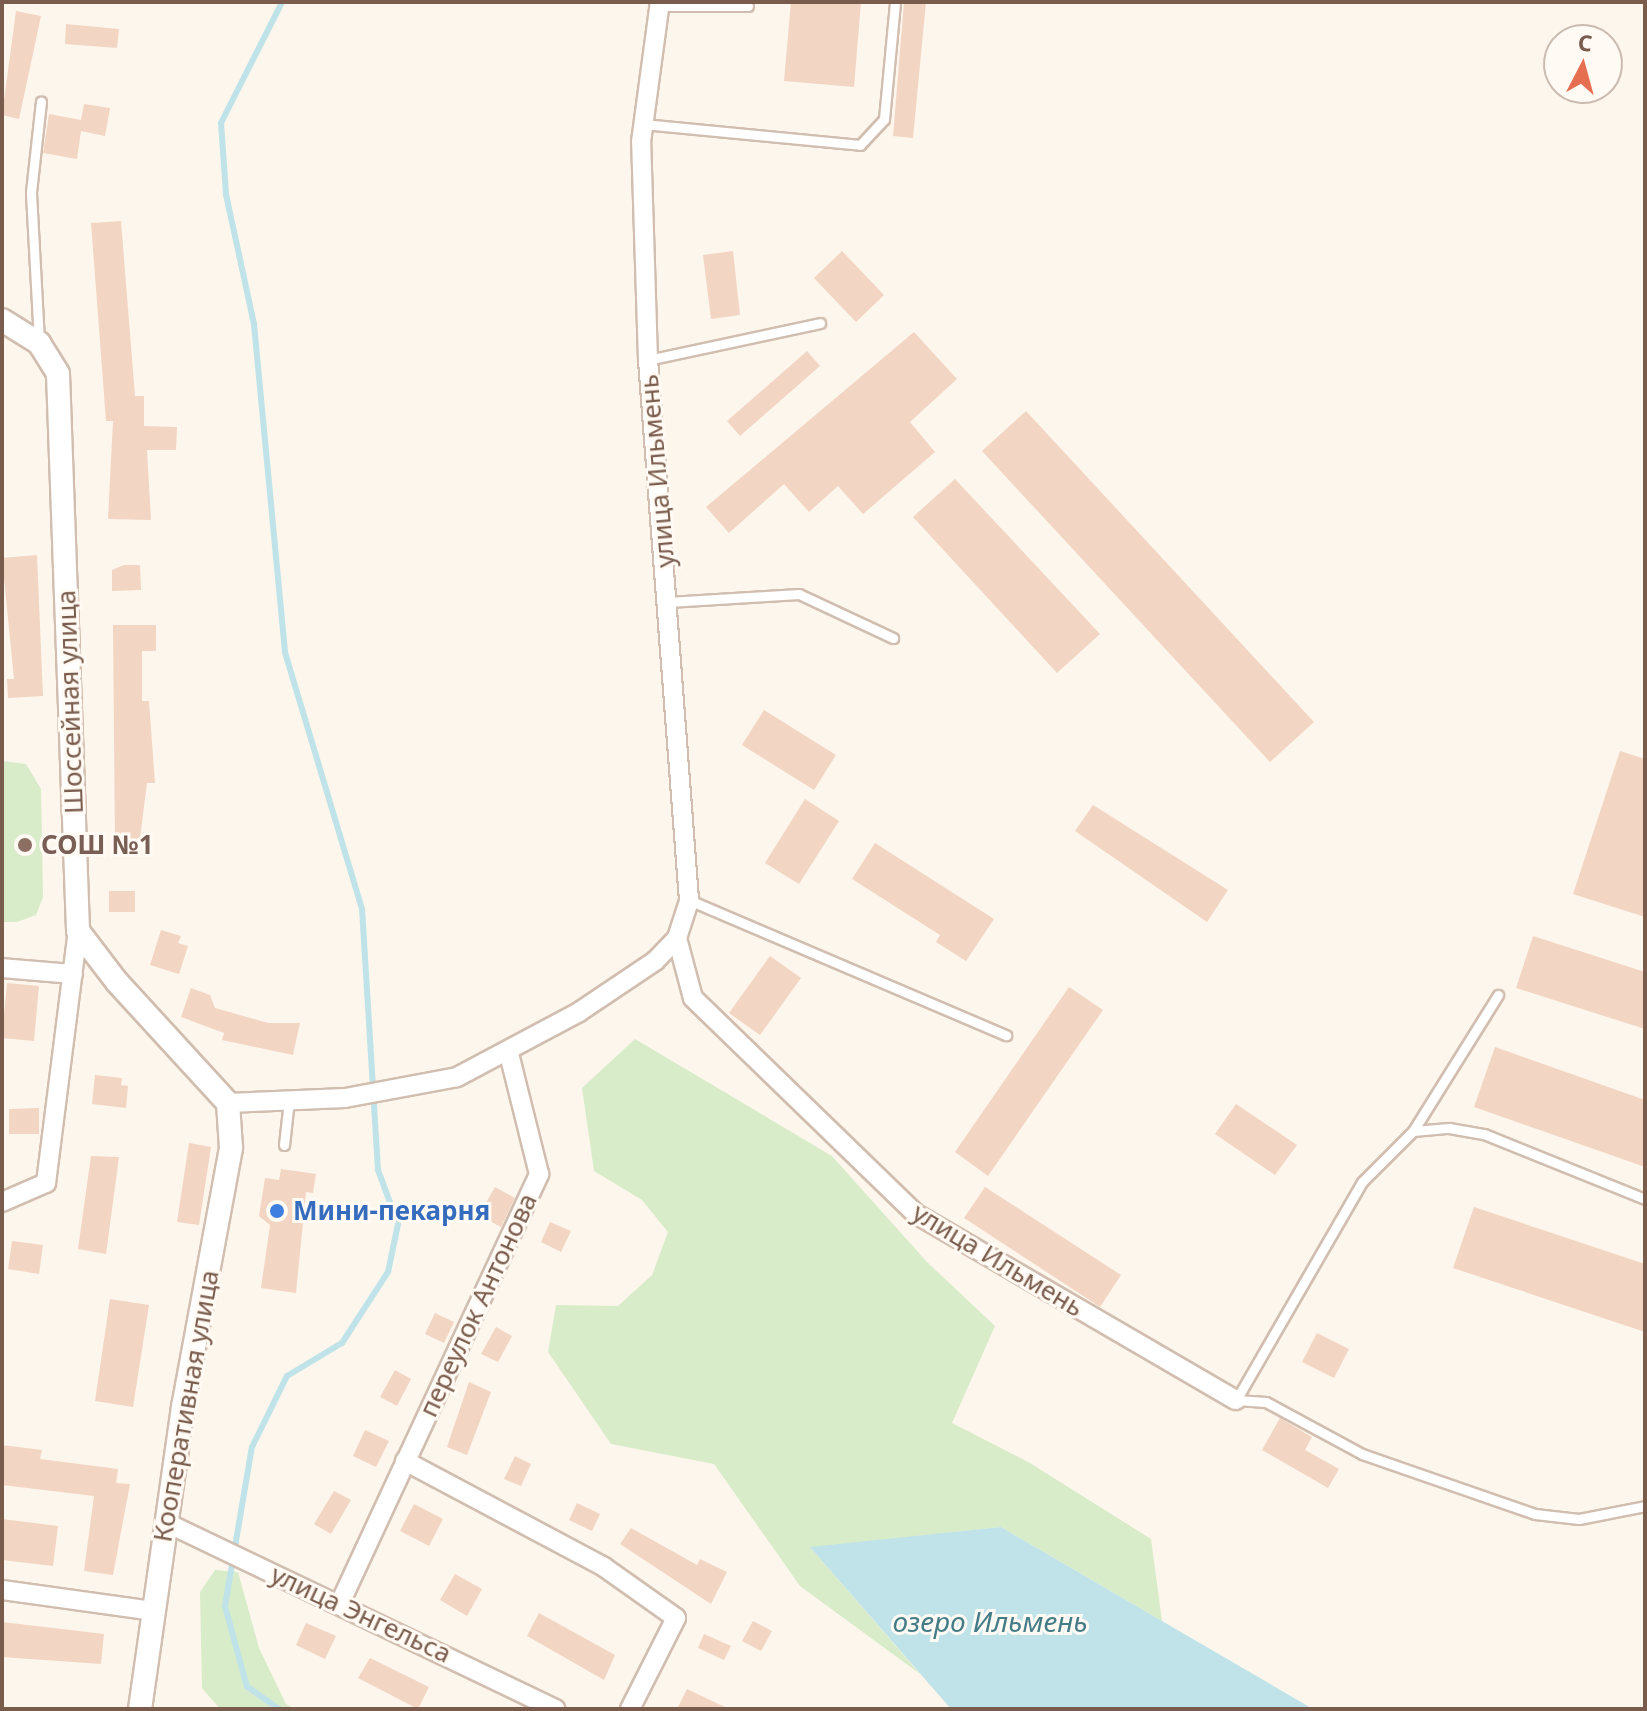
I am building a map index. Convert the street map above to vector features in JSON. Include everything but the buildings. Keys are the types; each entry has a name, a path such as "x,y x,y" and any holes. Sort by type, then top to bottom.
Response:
{"street":[{"name":"улица Ильмень","path":"228,1103 345,1098 404,1090 457,1077 509,1054 655,961 677,938 689,900 648,360 643,124 660,4"},
{"name":"Шоссейная улица","path":"2,320 39,343 58,374 62,402 78,931"},
{"path":"2,1202 46,1183 78,931"},
{"path":"78,931 117,982 228,1103"},
{"name":"улица Ильмень","path":"677,938 693,998 916,1214 1236,1400"},
{"path":"2,968 73,974"},
{"name":"переулок Антонова","path":"341,1601 539,1174 509,1054"},
{"name":"Кооперативная улица","path":"140,1709 165,1522 231,1148 228,1103"},
{"path":"405,1461 604,1567 676,1618 630,1709"},
{"name":"улица Энгельса","path":"165,1522 249,1563 341,1601 555,1709"},
{"path":"2,1590 153,1611"}],"lane":[{"path":"643,124 860,145 884,119 895,2"},
{"path":"660,4 748,6"},
{"path":"39,343 31,192 41,102"},
{"path":"648,360 820,323"},
{"path":"668,602 799,594 893,638"},
{"path":"689,900 1006,1035"},
{"path":"1498,995 1413,1131 1362,1182 1236,1400 1266,1402 1362,1454 1535,1514 1579,1519 1645,1506"},
{"path":"284,1145 289,1100"},
{"path":"1413,1131 1449,1128 1484,1134 1645,1199"}],"green space":[{"path":"2,761 26,764 41,789 43,897 36,915 17,922 2,922"},
{"path":"635,1039 832,1156 927,1262 995,1326 952,1423 1030,1463 1151,1539 1162,1621 1001,1527 811,1548 920,1674 800,1586 714,1464 611,1444 548,1352 556,1305 618,1306 652,1275 668,1232 642,1200 594,1171 582,1088"},
{"path":"215,1570 238,1572 259,1648 286,1704 295,1709 220,1709 202,1688 200,1592"}],"water":[{"name":"озеро Ильмень","path":"1001,1527 1313,1709 951,1709 810,1547"}],"waterway":[{"path":"279,1709 247,1687 225,1606 252,1447 287,1376 342,1343 388,1272 398,1224 378,1170 362,909 285,652 254,324 226,194 221,123 282,2"}],"place":[{"name":"СОШ №1","path":"25,845"},
{"name":"Мини-пекарня","path":"277,1211"}]}
